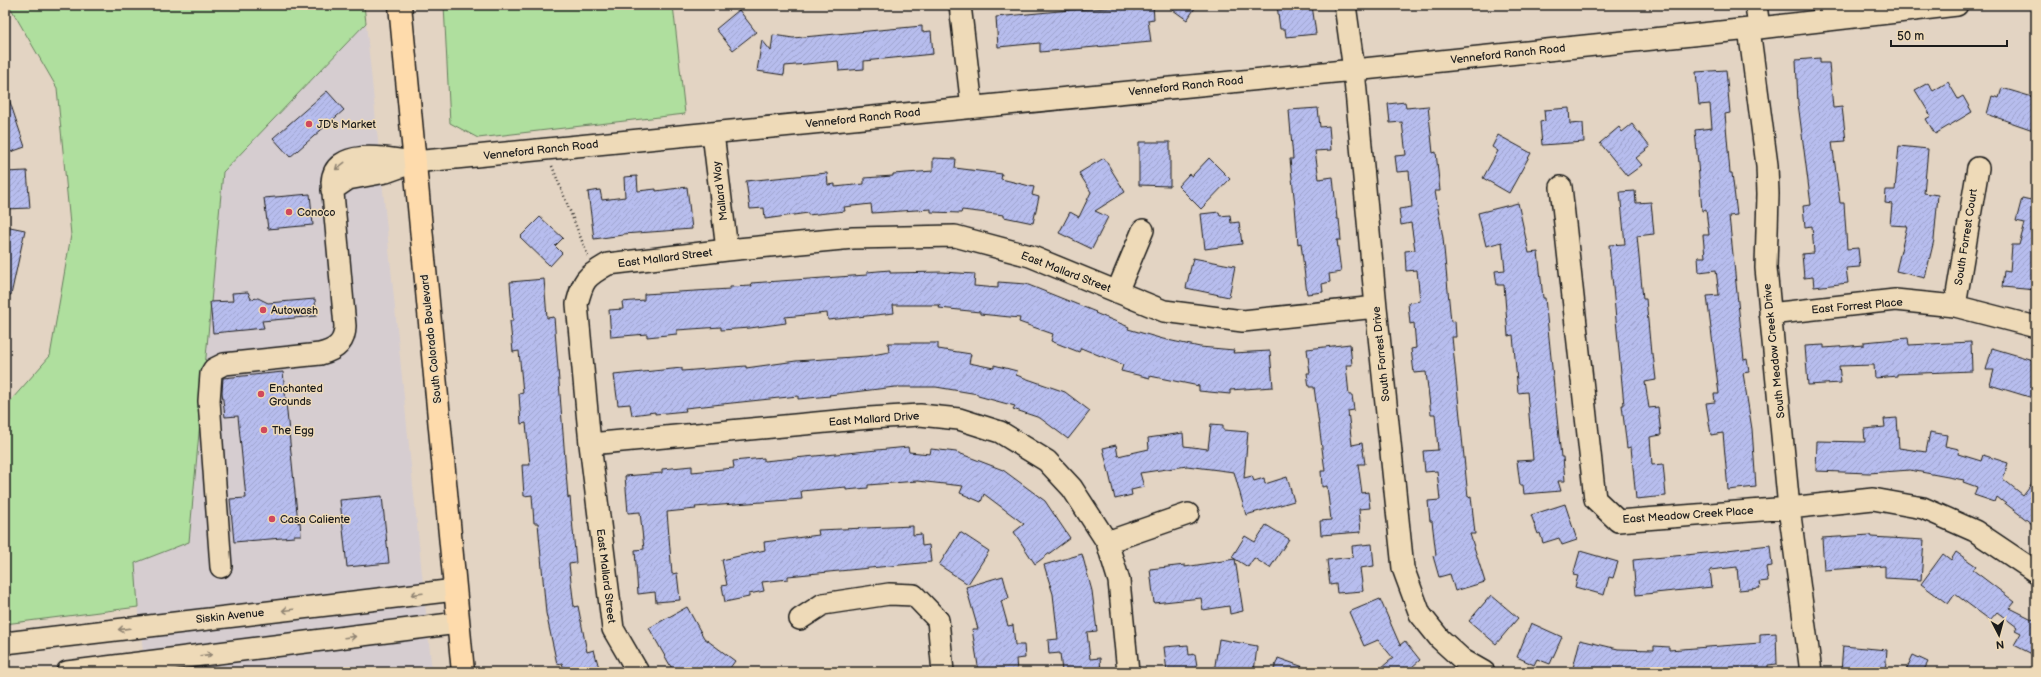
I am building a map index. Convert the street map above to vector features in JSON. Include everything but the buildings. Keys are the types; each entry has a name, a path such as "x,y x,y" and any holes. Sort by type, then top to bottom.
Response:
{"main road":[{"name":"South Colorado Boulevard","path":"400,5 463,672"}],"street":[{"path":"960,5 972,107"},
{"name":"South Forrest Drive","path":"1345,5 1354,70 1376,308 1403,568 1420,614 1436,634 1463,660 1484,672"},
{"name":"South Meadow Creek Drive","path":"1756,5 1754,29 1767,165 1768,194 1766,268 1789,508 1811,672"},
{"name":"Venneford Ranch Road","path":"221,567 209,415 210,379 214,369 224,364 330,352 343,340 345,326 332,190 348,178 386,172 414,162 1354,70 1754,29 1956,5"},
{"name":"Mallard Way","path":"713,133 727,250"},
{"name":"South Forrest Court","path":"1955,306 1978,168"},
{"name":"East Meadow Creek Place","path":"1561,187 1595,500 1618,521 1874,500 1923,508 1975,531 2036,572"},
{"name":"East Mallard Street","path":"1117,292 1143,230"},
{"name":"East Mallard Street","path":"638,672 613,629 590,444 577,304 582,283 595,272 608,264 727,250 853,238 955,236 1030,256 1164,311 1243,321 1376,308"},
{"name":"East Forrest Place","path":"1770,314 1894,300 1955,306 2036,327"},
{"name":"East Mallard Drive","path":"590,444 868,418 920,415 958,419 1000,432 1047,461 1072,488 1107,542 1119,581 1128,672"},
{"path":"1107,542 1188,514"},
{"name":"Siskin Avenue","path":"5,643 455,590"},
{"path":"800,619 823,604 889,594 914,595 938,620 943,672"},
{"path":"67,672 168,666 458,623"}],"path":[{"path":"550,149 552,165 595,272"}],"shaded area":[{"path":"366,23 432,672 145,672 134,563 189,542 223,171"}],"green space":[{"path":"9,5 364,5 366,23 223,172 189,542 135,563 138,607 5,624 5,407 50,356 71,235 57,88"},
{"path":"444,5 673,5 685,114 478,138 450,123"}],"place":[{"name":"JD's Market","path":"309,124"},
{"name":"Conoco","path":"289,212"},
{"name":"Autowash","path":"263,310"},
{"name":"Enchanted Grounds","path":"261,394"},
{"name":"The Egg","path":"264,430"},
{"name":"Casa Caliente","path":"272,519"}]}
